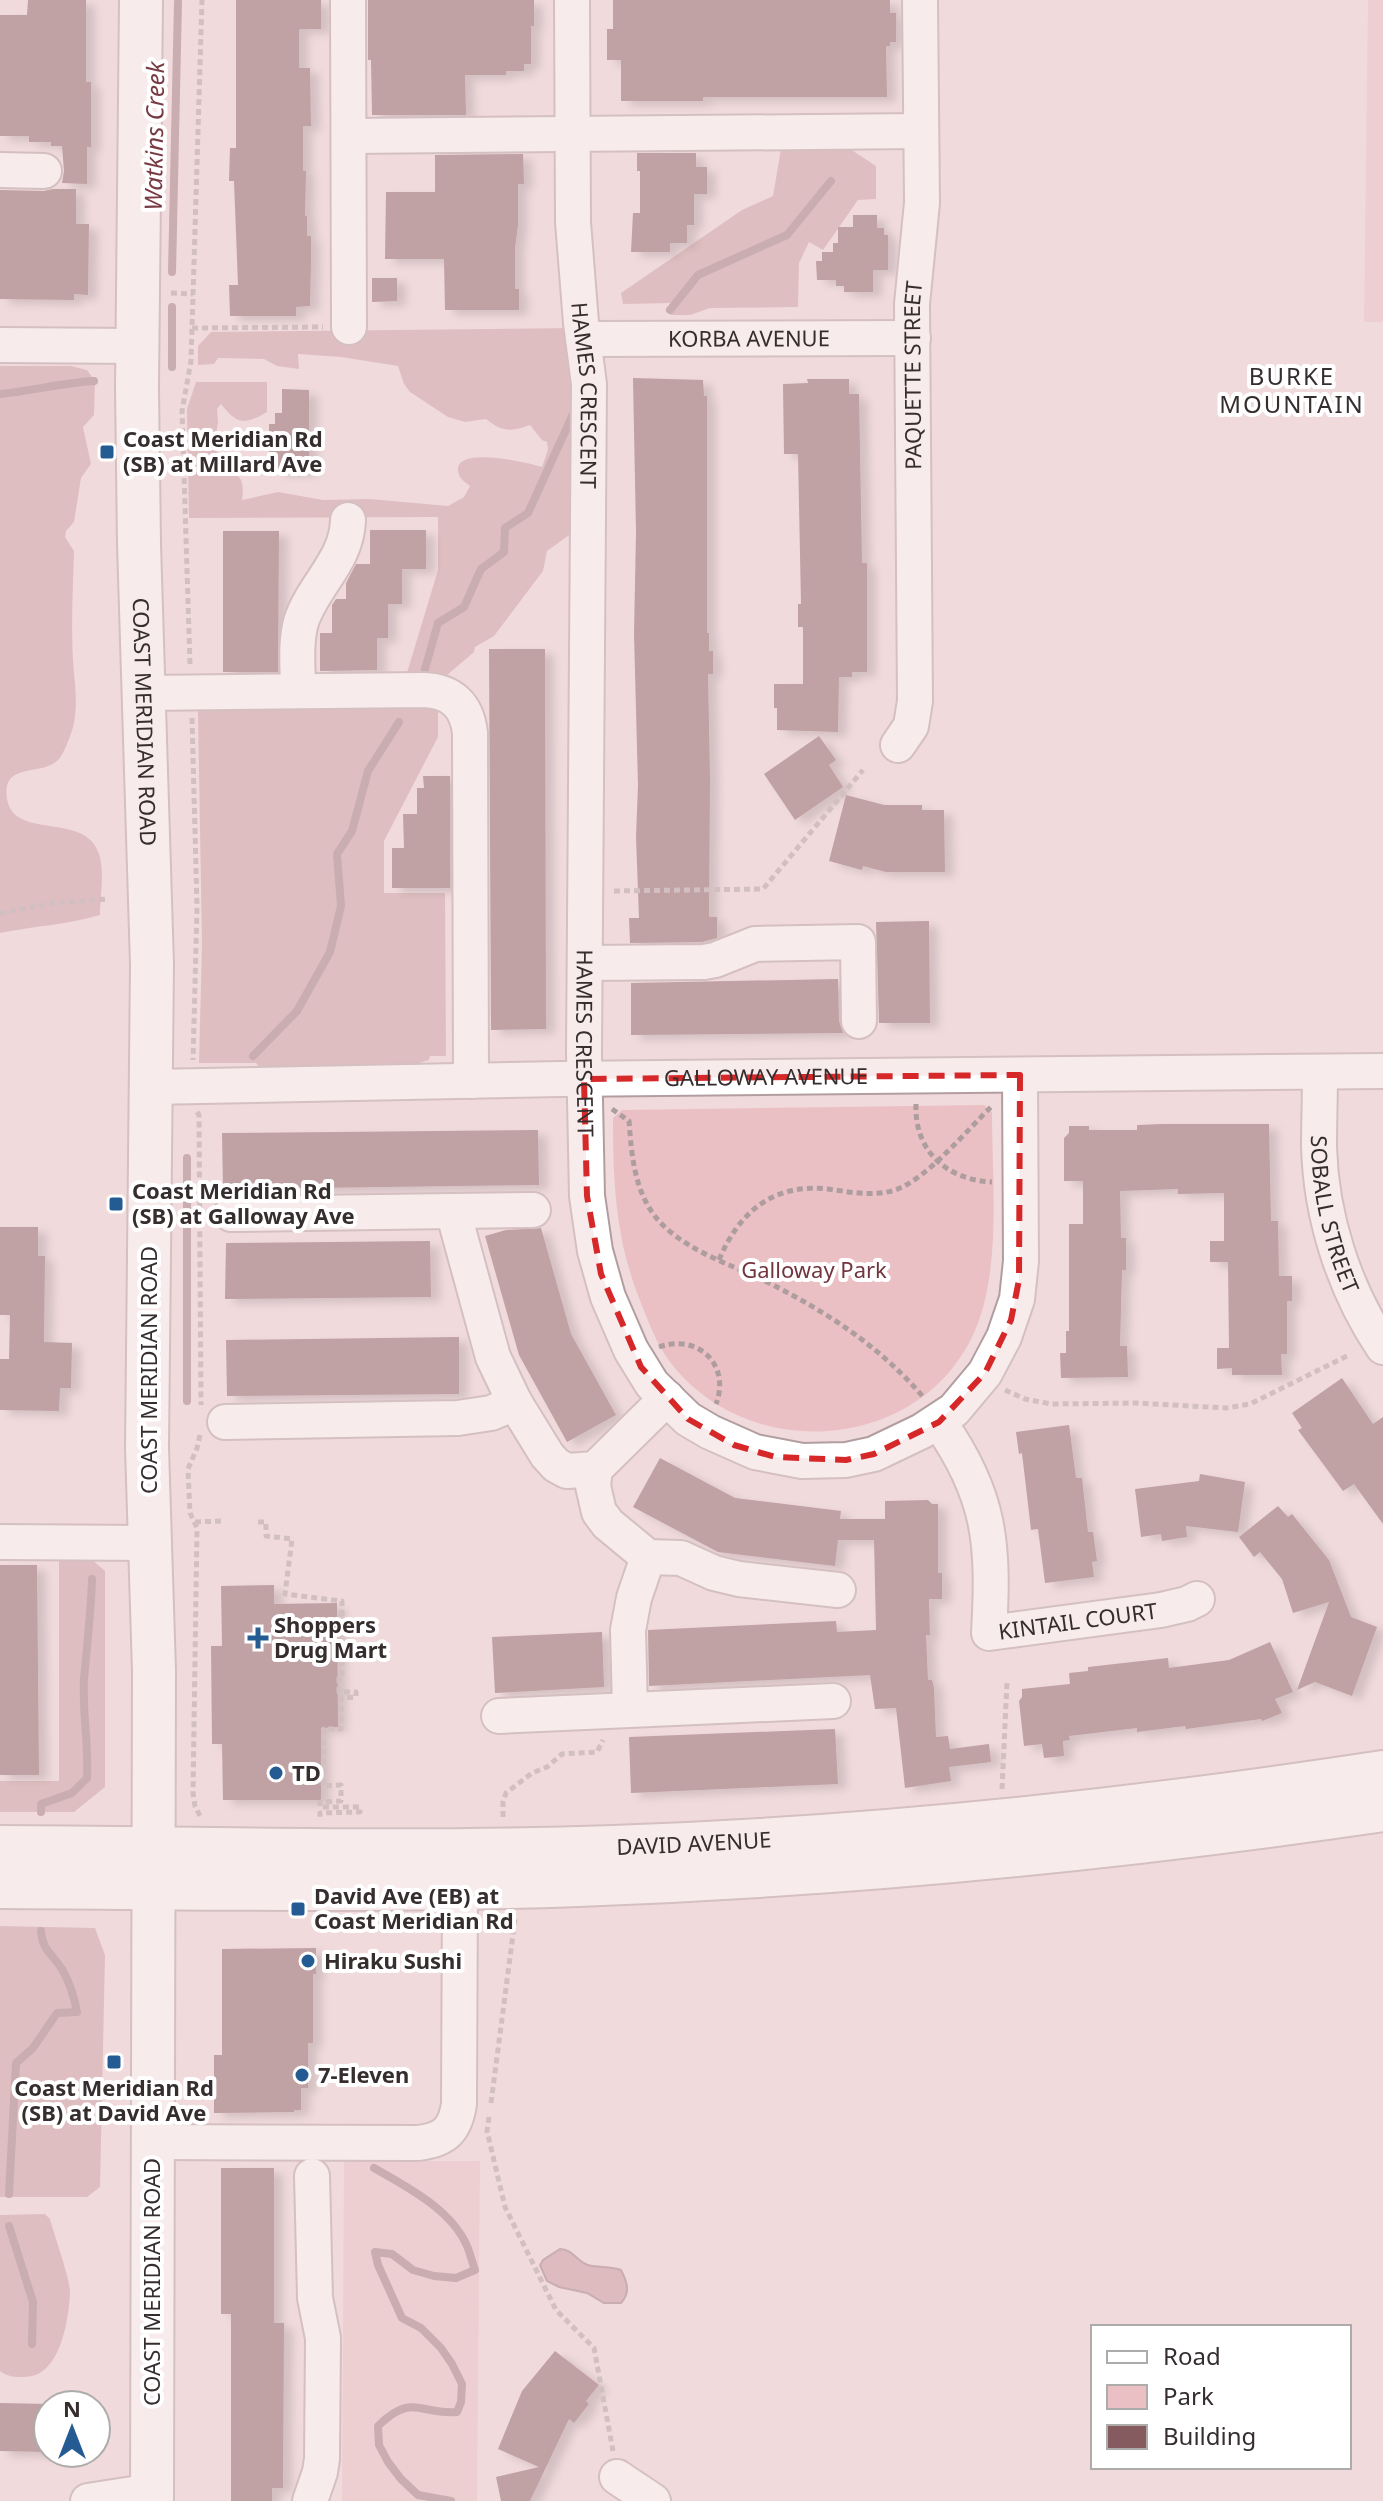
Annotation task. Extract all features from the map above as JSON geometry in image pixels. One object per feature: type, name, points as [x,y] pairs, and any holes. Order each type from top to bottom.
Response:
[{"type":"main road","name":"COAST MERIDIAN ROAD","points":[[141,0],[139,544],[150,864],[147,1448],[154,1660],[152,2496]]},
{"type":"main road","name":"DAVID AVENUE","points":[[0,1887],[153,1868],[470,1850],[744,1840],[1058,1815],[1383,1772]]},
{"type":"main road","name":"DAVID AVENUE","points":[[0,1847],[153,1868],[460,1888],[689,1881],[925,1864],[1223,1833],[1383,1810]]},
{"type":"street","points":[[348,0],[349,327]]},
{"type":"street","name":"HAMES CRESCENT","points":[[572,0],[573,222],[589,384],[584,1079],[587,1196],[601,1274],[619,1321],[652,1384],[688,1419],[734,1445],[802,1461],[846,1460],[874,1454],[899,1443],[931,1410],[961,1404],[985,1373],[1004,1337],[1017,1299],[1021,1261],[1020,1075]]},
{"type":"street","name":"PAQUETTE STREET","points":[[898,745],[911,726],[915,701],[912,304],[922,203],[920,0]]},
{"type":"street","points":[[349,136],[921,131]]},
{"type":"street","points":[[0,170],[44,171]]},
{"type":"street","name":"KORBA AVENUE","points":[[583,339],[913,338]]},
{"type":"street","points":[[0,345],[138,346]]},
{"type":"street","points":[[298,691],[298,644],[302,621],[342,550],[348,520]]},
{"type":"street","points":[[143,693],[438,690],[455,699],[467,716],[470,733],[471,1081]]},
{"type":"street","points":[[586,963],[704,962],[755,944],[858,942],[859,1021]]},
{"type":"street","name":"GALLOWAY AVENUE","points":[[150,1087],[1383,1071]]},
{"type":"street","name":"SOBALL STREET","points":[[1320,1072],[1319,1148],[1326,1206],[1345,1274],[1383,1347]]},
{"type":"street","points":[[231,1214],[533,1210]]},
{"type":"street","points":[[453,1211],[493,1357],[515,1403],[556,1465],[567,1471],[595,1469]]},
{"type":"street","points":[[667,1398],[595,1469],[593,1486],[599,1512],[608,1524],[648,1557],[681,1558],[714,1573],[739,1579],[838,1590]]},
{"type":"street","points":[[209,1420],[458,1418],[491,1413],[515,1403]]},
{"type":"street","name":"KINTAIL COURT","points":[[931,1410],[966,1465],[983,1506],[989,1550],[989,1633],[1171,1608],[1197,1599]]},
{"type":"street","points":[[0,1542],[150,1543]]},
{"type":"street","points":[[616,1710],[634,1598],[648,1557]]},
{"type":"street","points":[[499,1716],[833,1701]]},
{"type":"street","points":[[152,2142],[418,2143],[445,2136],[453,2125],[459,2104],[460,1888]]},
{"type":"street","points":[[310,2501],[320,2472],[323,2338],[315,2298],[312,2176]]},
{"type":"street","points":[[617,2477],[653,2501]]},
{"type":"street","points":[[88,2501],[152,2496]]},
{"type":"path","points":[[192,1062],[197,920],[182,424],[192,328],[202,0]]},
{"type":"path","points":[[166,293],[193,294]]},
{"type":"path","points":[[192,328],[349,327]]},
{"type":"path","points":[[613,891],[763,889],[863,770]]},
{"type":"path","points":[[0,913],[54,903],[107,899]]},
{"type":"path","points":[[916,1104],[921,1137],[937,1160],[965,1178],[995,1182]]},
{"type":"path","points":[[719,1260],[730,1235],[741,1220],[777,1195],[805,1188],[886,1192],[906,1185],[937,1160],[994,1104]]},
{"type":"path","points":[[193,1108],[199,1115],[209,1420],[188,1469],[190,1513],[195,1522],[193,1793],[200,1816],[195,1820]]},
{"type":"path","points":[[611,1108],[629,1121],[632,1165],[647,1203],[665,1227],[688,1244],[782,1289],[849,1329],[877,1349],[931,1410]]},
{"type":"path","points":[[658,1347],[678,1343],[703,1351],[712,1360],[721,1388],[716,1406]]},
{"type":"path","points":[[1003,1390],[1025,1399],[1051,1404],[1136,1403],[1234,1408],[1250,1404],[1349,1355]]},
{"type":"path","points":[[195,1522],[221,1521]]},
{"type":"path","points":[[258,1522],[266,1522],[266,1536],[292,1539],[285,1594],[342,1601],[342,1676],[339,1676],[339,1692],[356,1692],[356,1697],[341,1698],[341,1729],[324,1729],[323,1786],[341,1785],[341,1801],[320,1802],[320,1807],[360,1807],[360,1812],[320,1813],[320,1822]]},
{"type":"path","points":[[1001,1792],[1007,1682]]},
{"type":"path","points":[[504,1822],[504,1797],[532,1773],[547,1767],[562,1754],[592,1753],[601,1747],[616,1710]]},
{"type":"path","points":[[515,1918],[487,2131],[505,2207],[556,2310],[594,2348],[617,2477]]},
{"type":"highlighted area","points":[[1020,1075],[1019,1280],[1011,1320],[985,1373],[939,1422],[874,1454],[846,1460],[775,1457],[734,1445],[688,1419],[641,1367],[601,1274],[587,1196],[584,1079]]},
{"type":"green space","points":[[1368,0],[1383,0],[1383,322],[1364,322]]},
{"type":"green space","name":"Galloway Park","points":[[984,1105],[992,1112],[994,1191],[993,1246],[985,1299],[978,1323],[954,1366],[921,1398],[881,1420],[836,1430],[790,1430],[746,1419],[705,1396],[670,1362],[643,1308],[622,1238],[615,1192],[613,1118],[622,1110]]},
{"type":"green space","points":[[344,2161],[480,2161],[477,2501],[342,2501]]},
{"type":"shaded area","points":[[782,143],[841,143],[876,166],[876,199],[858,200],[823,250],[809,242],[799,263],[798,307],[710,308],[690,315],[671,315],[671,303],[623,304],[621,293],[742,210],[773,196]]},
{"type":"shaded area","points":[[576,328],[579,528],[547,551],[543,571],[494,636],[475,647],[474,652],[446,676],[406,676],[438,570],[438,517],[189,518],[187,409],[196,382],[267,382],[267,412],[242,421],[232,416],[221,404],[217,409],[215,442],[221,469],[233,472],[240,478],[242,500],[278,492],[323,500],[370,499],[448,506],[464,497],[470,486],[460,476],[460,463],[480,457],[542,467],[548,450],[547,442],[530,425],[507,430],[486,419],[465,422],[448,417],[410,392],[398,366],[298,354],[299,369],[277,366],[264,359],[218,358],[214,364],[198,365],[198,346],[211,332]]},
{"type":"shaded area","points":[[0,366],[71,366],[87,370],[95,381],[94,415],[83,427],[91,464],[81,478],[74,522],[65,537],[74,551],[72,633],[75,720],[67,745],[58,760],[42,768],[16,774],[7,787],[7,799],[12,812],[22,819],[80,833],[92,841],[101,861],[102,876],[100,915],[0,933]]},
{"type":"shaded area","points":[[438,705],[438,737],[384,841],[384,893],[445,893],[446,1056],[430,1056],[429,1060],[390,1069],[327,1073],[265,1074],[256,1063],[199,1063],[202,945],[198,712],[202,707]]},
{"type":"shaded area","points":[[59,1559],[91,1559],[105,1571],[105,1787],[74,1812],[0,1812],[0,1781],[59,1781]]},
{"type":"shaded area","points":[[0,1926],[95,1928],[105,1955],[100,2187],[87,2197],[0,2197]]},
{"type":"shaded area","points":[[45,2214],[50,2219],[70,2292],[64,2331],[54,2358],[46,2368],[36,2375],[11,2376],[0,2371],[0,2215]]},
{"type":"shaded area","points":[[560,2249],[588,2265],[621,2270],[627,2287],[621,2303],[604,2303],[587,2293],[547,2281],[540,2265]]},
{"type":"building","points":[[28,0],[86,0],[86,82],[91,82],[91,147],[87,147],[87,184],[62,183],[62,146],[51,146],[51,142],[29,142],[29,136],[0,136],[0,15],[27,15]]},
{"type":"building","points":[[236,0],[321,0],[321,29],[299,29],[299,68],[310,68],[311,126],[303,126],[303,171],[306,171],[305,216],[307,236],[311,236],[311,262],[310,306],[296,307],[296,316],[230,316],[229,285],[238,285],[234,181],[229,181],[230,148],[236,148]]},
{"type":"building","points":[[368,0],[534,0],[531,64],[524,64],[524,71],[506,71],[506,75],[465,75],[466,115],[372,115]]},
{"type":"building","points":[[613,0],[890,0],[890,13],[896,13],[896,42],[886,46],[887,97],[703,97],[703,101],[621,101],[621,60],[607,60],[607,29],[613,29]]},
{"type":"building","points":[[637,153],[696,153],[696,167],[707,167],[707,194],[694,194],[694,225],[687,225],[687,243],[670,243],[670,252],[631,252],[633,213],[640,213]]},
{"type":"building","points":[[523,154],[524,184],[518,184],[515,248],[515,289],[519,289],[519,310],[445,310],[444,259],[385,259],[386,192],[435,192],[435,155]]},
{"type":"building","points":[[76,189],[76,224],[89,224],[88,295],[74,294],[74,300],[0,299],[0,190]]},
{"type":"building","points":[[853,215],[877,215],[877,228],[884,228],[884,235],[888,235],[888,270],[873,270],[873,292],[844,292],[844,286],[836,286],[836,280],[817,280],[816,261],[822,261],[822,252],[833,252],[833,243],[838,243],[838,227],[853,227]]},
{"type":"building","points":[[372,278],[397,278],[397,301],[372,302]]},
{"type":"building","points":[[633,378],[703,380],[704,396],[707,396],[707,633],[709,651],[713,651],[713,674],[708,674],[709,917],[717,917],[717,938],[702,942],[630,943],[629,918],[639,918]]},
{"type":"building","points":[[807,379],[849,379],[849,394],[859,394],[862,563],[867,563],[867,672],[852,672],[852,677],[839,677],[838,732],[777,730],[777,708],[774,708],[774,684],[803,684],[803,627],[798,627],[798,604],[801,604],[798,454],[784,454],[783,384],[808,383]]},
{"type":"building","points":[[282,389],[309,390],[309,471],[275,471],[275,452],[269,452],[269,424],[275,424],[275,413],[282,413]]},
{"type":"building","points":[[370,530],[426,530],[426,569],[402,569],[402,604],[388,604],[388,638],[377,638],[377,670],[320,671],[320,633],[332,633],[332,605],[336,599],[346,599],[346,583],[356,564],[370,564]]},
{"type":"building","points":[[223,531],[279,531],[278,672],[223,672]]},
{"type":"building","points":[[489,649],[545,649],[546,1029],[491,1030]]},
{"type":"building","points":[[819,736],[836,760],[829,765],[843,787],[795,820],[764,774]]},
{"type":"building","points":[[423,776],[450,776],[450,888],[392,888],[392,848],[404,848],[403,814],[417,814],[417,788],[424,788]]},
{"type":"building","points":[[846,795],[884,805],[922,805],[922,810],[944,810],[945,872],[886,872],[863,866],[862,870],[829,861]]},
{"type":"building","points":[[929,921],[930,1023],[879,1023],[876,922]]},
{"type":"building","points":[[838,979],[839,1021],[843,1033],[631,1035],[631,983]]},
{"type":"building","points":[[1269,1124],[1271,1221],[1278,1221],[1279,1276],[1292,1276],[1292,1301],[1287,1301],[1287,1354],[1281,1354],[1282,1375],[1232,1375],[1232,1368],[1217,1369],[1217,1348],[1229,1348],[1228,1262],[1210,1262],[1210,1241],[1224,1241],[1224,1193],[1178,1194],[1178,1189],[1120,1191],[1121,1238],[1126,1238],[1126,1270],[1122,1270],[1120,1346],[1127,1346],[1128,1377],[1061,1378],[1060,1353],[1066,1353],[1066,1331],[1069,1331],[1069,1224],[1083,1224],[1083,1181],[1064,1181],[1064,1138],[1069,1133],[1069,1126],[1089,1126],[1089,1130],[1137,1130],[1137,1125]]},
{"type":"building","points":[[538,1130],[539,1185],[223,1189],[222,1133]]},
{"type":"building","points":[[0,1227],[38,1227],[38,1256],[45,1256],[44,1342],[72,1343],[71,1388],[60,1388],[59,1411],[0,1410],[0,1359],[9,1359],[10,1315],[0,1315]]},
{"type":"building","points":[[541,1228],[571,1334],[616,1415],[567,1442],[519,1355],[485,1236],[506,1230]]},
{"type":"building","points":[[430,1241],[431,1297],[225,1299],[226,1243]]},
{"type":"building","points":[[459,1337],[459,1394],[227,1396],[226,1340]]},
{"type":"building","points":[[1342,1378],[1373,1424],[1383,1417],[1383,1524],[1354,1484],[1343,1491],[1298,1430],[1302,1428],[1292,1413]]},
{"type":"building","points":[[1069,1425],[1076,1478],[1082,1478],[1088,1532],[1093,1532],[1097,1561],[1092,1562],[1094,1577],[1045,1583],[1038,1529],[1031,1530],[1022,1453],[1019,1454],[1016,1432]]},
{"type":"building","points":[[660,1458],[735,1498],[841,1511],[840,1519],[885,1519],[885,1501],[928,1500],[938,1504],[938,1573],[942,1573],[942,1599],[929,1599],[930,1635],[926,1635],[928,1680],[932,1680],[934,1688],[936,1737],[948,1736],[950,1749],[989,1744],[991,1762],[949,1767],[951,1781],[905,1788],[896,1708],[875,1709],[870,1675],[649,1686],[648,1630],[836,1621],[837,1632],[876,1630],[874,1540],[838,1540],[835,1566],[718,1552],[633,1507]]},
{"type":"building","points":[[1200,1474],[1245,1482],[1238,1532],[1186,1526],[1187,1537],[1162,1541],[1161,1534],[1141,1537],[1135,1489],[1199,1481]]},
{"type":"building","points":[[1278,1506],[1288,1517],[1292,1514],[1329,1560],[1351,1617],[1377,1627],[1352,1696],[1315,1682],[1297,1690],[1329,1602],[1293,1613],[1282,1579],[1260,1552],[1254,1557],[1239,1537]]},
{"type":"building","points":[[0,1565],[37,1565],[39,1775],[0,1775]]},
{"type":"building","points":[[274,1585],[274,1604],[337,1603],[338,1727],[321,1728],[321,1800],[223,1800],[222,1744],[212,1744],[211,1646],[222,1646],[221,1586]]},
{"type":"building","points":[[602,1632],[604,1687],[495,1693],[492,1637]]},
{"type":"building","points":[[1270,1642],[1293,1692],[1275,1699],[1282,1713],[1262,1721],[1137,1732],[1137,1728],[1069,1736],[1070,1740],[1063,1741],[1064,1756],[1044,1758],[1042,1744],[1024,1746],[1019,1701],[1022,1689],[1070,1684],[1069,1673],[1088,1671],[1088,1667],[1168,1658],[1169,1668],[1229,1660]]},
{"type":"building","points":[[835,1729],[838,1784],[631,1793],[629,1737]]},
{"type":"building","points":[[316,1948],[313,2043],[308,2043],[308,2088],[301,2088],[301,2110],[214,2113],[214,2055],[222,2055],[222,1949]]},
{"type":"building","points":[[221,2168],[274,2168],[274,2323],[284,2323],[283,2488],[272,2488],[272,2501],[231,2501],[231,2314],[221,2314]]},
{"type":"building","points":[[555,2351],[599,2385],[574,2423],[569,2419],[530,2501],[501,2501],[496,2477],[539,2467],[498,2449],[522,2391]]},
{"type":"building","points":[[0,2403],[32,2404],[32,2452],[0,2451]]},
{"type":"waterway","name":"Watkins Creek","points":[[172,272],[178,2]]},
{"type":"waterway","points":[[670,310],[698,275],[787,235],[831,181]]},
{"type":"waterway","name":"Watkins Creek","points":[[172,307],[172,367]]},
{"type":"waterway","name":"Watkins Creek","points":[[0,394],[94,381]]},
{"type":"waterway","points":[[425,669],[438,623],[464,607],[481,569],[504,552],[505,528],[528,513],[574,412]]},
{"type":"waterway","points":[[253,1056],[297,1011],[330,952],[341,906],[337,854],[352,831],[368,771],[399,722]]},
{"type":"waterway","points":[[187,1158],[187,1401]]},
{"type":"waterway","points":[[41,1812],[41,1804],[72,1793],[87,1778],[84,1679],[92,1579]]},
{"type":"waterway","points":[[9,2194],[16,2063],[33,2048],[57,2013],[77,2012],[67,1979],[46,1948],[41,1931]]},
{"type":"waterway","points":[[374,2168],[427,2200],[450,2221],[467,2246],[475,2270],[456,2278],[434,2276],[413,2270],[392,2254],[375,2252],[402,2318],[421,2328],[441,2348],[462,2384],[457,2412],[416,2407],[400,2410],[378,2426],[379,2445],[401,2479],[418,2495],[451,2501]]},
{"type":"waterway","points":[[9,2226],[33,2302],[32,2344]]},
{"type":"place","name":"Coast Meridian Rd (SB) at Millard Ave","points":[[107,452]]},
{"type":"place","name":"Coast Meridian Rd (SB) at Galloway Ave","points":[[116,1204]]},
{"type":"place","name":"Shoppers Drug Mart","points":[[258,1638]]},
{"type":"place","name":"TD","points":[[276,1773]]},
{"type":"place","name":"David Ave (EB) at Coast Meridian Rd","points":[[298,1909]]},
{"type":"place","name":"Hiraku Sushi","points":[[308,1961]]},
{"type":"place","name":"Coast Meridian Rd (SB) at David Ave","points":[[114,2062]]},
{"type":"place","name":"7-Eleven","points":[[302,2075]]},
{"type":"district","name":"BURKE MOUNTAIN","points":[[1292,391]]}]
